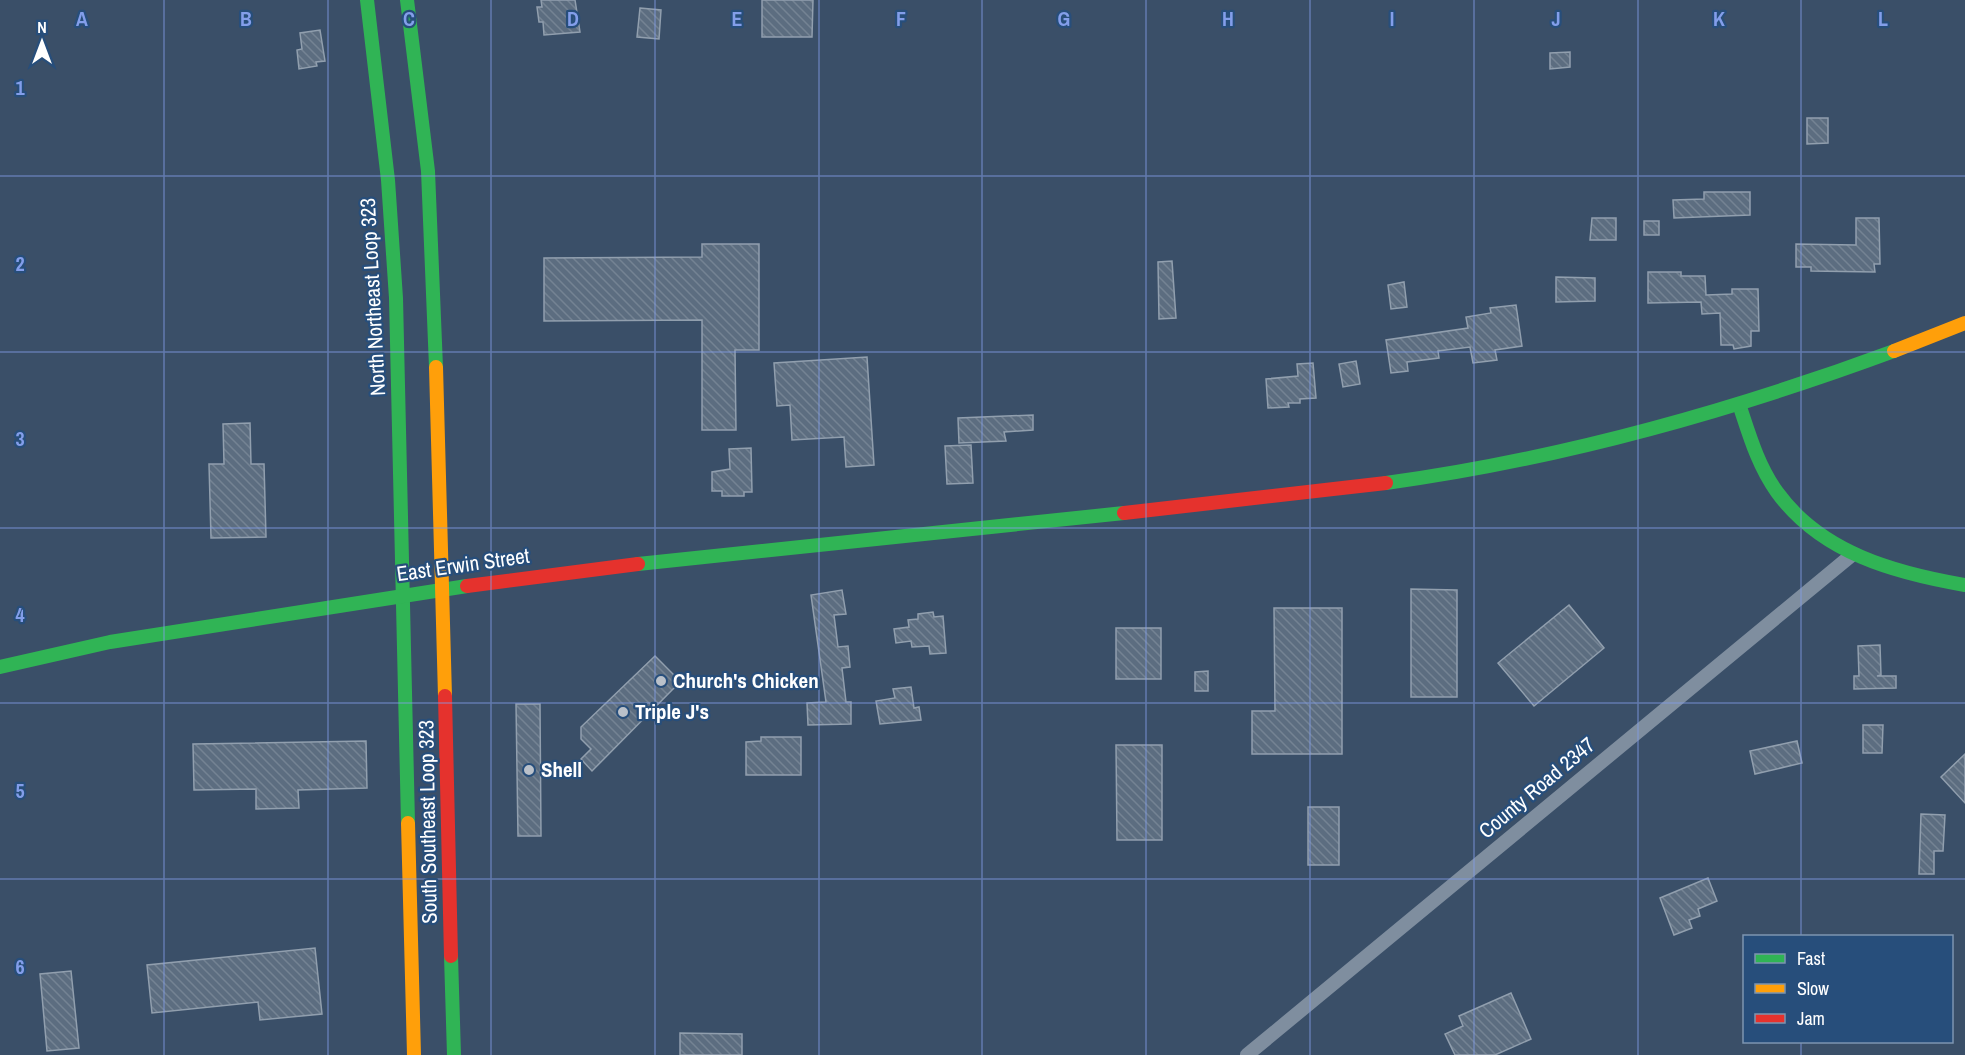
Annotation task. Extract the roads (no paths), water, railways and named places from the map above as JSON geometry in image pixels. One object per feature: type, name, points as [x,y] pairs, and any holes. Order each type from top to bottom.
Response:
[{"type":"main road","name":"North Northeast Loop 323","points":[[367,0],[383,130],[393,251],[404,593]]},
{"type":"main road","points":[[407,0],[428,171],[435,278],[443,588]]},
{"type":"main road","name":"East Erwin Street","points":[[0,667],[105,644],[404,593],[695,556],[1277,497],[1429,477],[1578,447],[1739,404],[1850,367],[1965,322]]},
{"type":"main road","points":[[1739,404],[1760,461],[1787,505],[1814,530],[1853,554],[1900,572],[1965,585]]},
{"type":"main road","name":"South Southeast Loop 323","points":[[443,588],[454,1055]]},
{"type":"main road","name":"South Southeast Loop 323","points":[[404,593],[414,1055]]},
{"type":"street","name":"County Road 2347","points":[[1247,1055],[1853,554]]},
{"type":"place","name":"Church's Chicken","points":[[661,681]]},
{"type":"place","name":"Triple J's","points":[[623,712]]},
{"type":"place","name":"Shell","points":[[529,770]]}]
